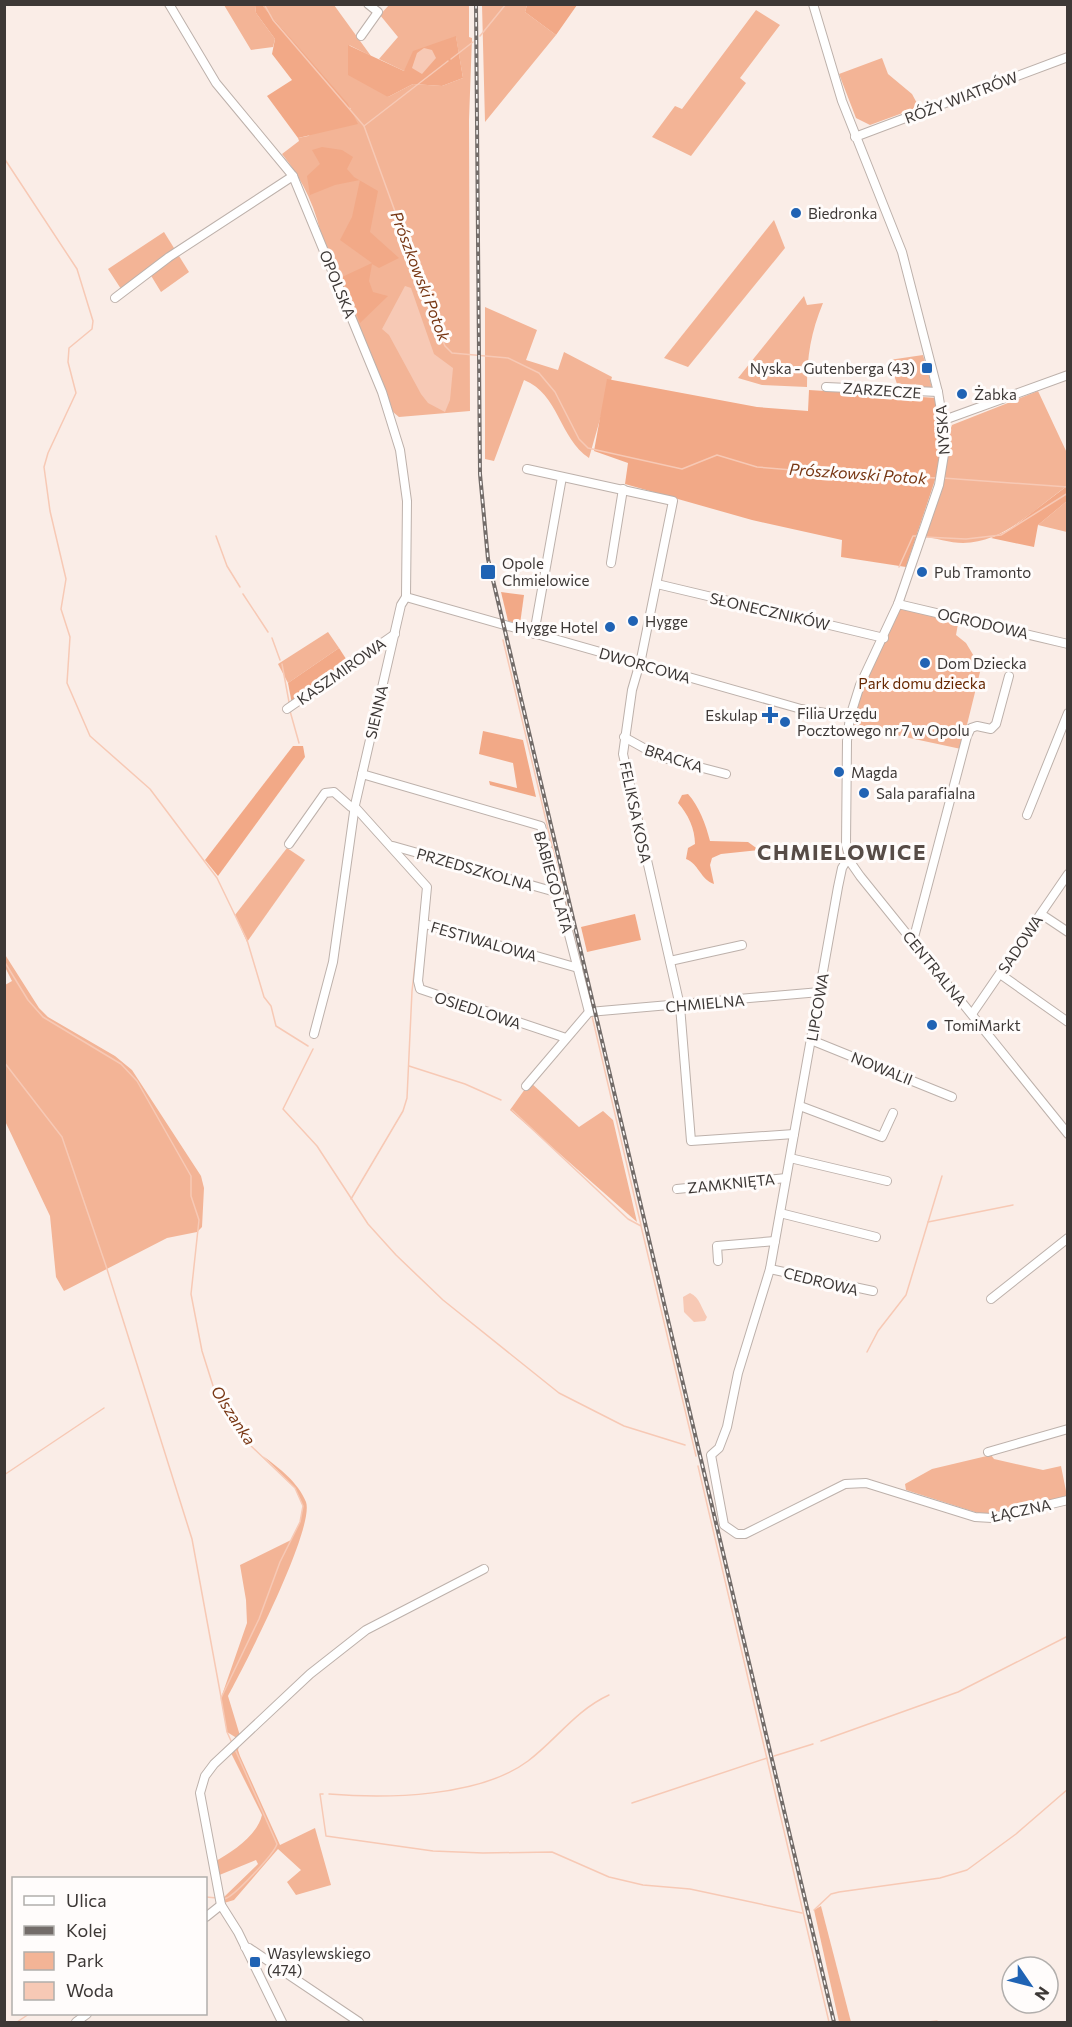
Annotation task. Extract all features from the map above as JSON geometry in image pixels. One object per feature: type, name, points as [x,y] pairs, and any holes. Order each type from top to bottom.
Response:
[{"type":"street","name":"OPOLSKA","points":[[169,4],[216,83],[293,176],[382,392]]},
{"type":"street","points":[[361,36],[378,12],[368,4]]},
{"type":"street","name":"NYSKA","points":[[813,4],[855,137],[902,252],[938,392],[944,420],[946,454],[941,478],[898,604],[860,685],[850,717],[847,741],[845,837],[848,858]]},
{"type":"street","name":"RÓŻY WIATRÓW","points":[[855,137],[1068,57]]},
{"type":"street","points":[[115,298],[169,257],[293,176]]},
{"type":"street","points":[[944,420],[1068,375]]},
{"type":"street","name":"ZARZECZE","points":[[826,387],[938,392]]},
{"type":"street","name":"SIENNA","points":[[314,1034],[333,962],[355,807],[401,605],[406,597],[407,501],[400,450],[382,392]]},
{"type":"street","points":[[527,469],[623,489],[611,564]]},
{"type":"street","points":[[534,634],[562,477]]},
{"type":"street","name":"FELIKSA KOSA","points":[[623,489],[673,501],[624,737],[625,771],[680,1006],[692,1141],[794,1134]]},
{"type":"street","name":"SŁONECZNIKÓW","points":[[657,584],[884,638]]},
{"type":"street","name":"DWORCOWA","points":[[406,597],[809,711],[850,717]]},
{"type":"street","name":"OGRODOWA","points":[[898,604],[1068,645]]},
{"type":"street","name":"KASZMIROWA","points":[[287,709],[395,634]]},
{"type":"street","points":[[913,941],[967,736],[971,728],[977,726],[991,729],[996,724],[1009,676]]},
{"type":"street","points":[[1027,815],[1068,713]]},
{"type":"street","name":"BRACKA","points":[[624,737],[660,757],[726,774]]},
{"type":"street","name":"BABIEGO LATA","points":[[362,774],[542,826],[589,1012]]},
{"type":"street","name":"FESTIWALOWA","points":[[289,844],[325,794],[334,792],[351,807],[355,807],[427,887],[425,924],[578,968]]},
{"type":"street","name":"PRZEDSZKOLNA","points":[[391,846],[559,893]]},
{"type":"street","name":"CENTRALNA","points":[[848,858],[860,876],[1068,1134]]},
{"type":"street","name":"LIPCOWA","points":[[848,858],[842,868],[770,1269],[738,1373],[727,1427],[719,1448],[711,1455],[724,1526],[737,1534],[745,1534],[845,1484],[854,1482],[866,1483],[975,1517]]},
{"type":"street","name":"SADOWA","points":[[972,1014],[1068,874]]},
{"type":"street","points":[[1041,914],[1068,932]]},
{"type":"street","name":"OSIEDLOWA","points":[[425,924],[418,981],[422,991],[566,1038]]},
{"type":"street","points":[[670,961],[742,945]]},
{"type":"street","points":[[1000,974],[1068,1022]]},
{"type":"street","name":"CHMIELNA","points":[[589,1012],[680,1006],[820,992]]},
{"type":"street","points":[[526,1086],[589,1012]]},
{"type":"street","name":"NOWALII","points":[[811,1040],[952,1097]]},
{"type":"street","points":[[800,1106],[882,1137],[893,1113]]},
{"type":"street","points":[[790,1158],[887,1181]]},
{"type":"street","name":"ZAMKNIĘTA","points":[[677,1189],[786,1178]]},
{"type":"street","points":[[780,1213],[876,1237]]},
{"type":"street","points":[[991,1299],[1068,1238]]},
{"type":"street","points":[[718,1261],[717,1246],[775,1241]]},
{"type":"street","name":"CEDROWA","points":[[770,1269],[873,1292]]},
{"type":"street","points":[[988,1452],[1068,1429]]},
{"type":"street","name":"ŁĄCZNA","points":[[975,1517],[992,1518],[1068,1500]]},
{"type":"street","points":[[282,2022],[221,1901],[200,1793],[205,1776],[227,1752],[310,1674],[366,1630],[484,1569]]},
{"type":"street","points":[[207,1916],[221,1901]]},
{"type":"street","points":[[245,1947],[359,2022]]},
{"type":"green space","points":[[224,5],[255,5],[256,13],[275,39],[273,47],[251,50]]},
{"type":"green space","points":[[262,5],[334,5],[371,56],[349,45],[388,97],[413,84],[442,86],[463,78],[456,37],[404,71],[379,59],[398,37],[380,15],[389,5],[469,5],[469,37],[472,38],[469,120],[470,411],[399,417],[393,412],[323,244],[308,196],[282,154],[299,141],[298,138],[308,136],[351,109]]},
{"type":"green space","points":[[482,5],[527,5],[525,12],[556,35],[485,122]]},
{"type":"green space","points":[[756,10],[780,25],[740,78],[746,83],[691,156],[652,137],[675,106],[682,109]]},
{"type":"green space","points":[[882,58],[888,74],[912,94],[919,107],[870,125],[856,118],[839,74]]},
{"type":"green space","points":[[774,220],[785,248],[688,367],[664,358]]},
{"type":"green space","points":[[164,232],[189,272],[161,292],[150,274],[123,292],[108,269]]},
{"type":"green space","points":[[804,296],[807,305],[823,303],[810,344],[807,387],[762,385],[738,378]]},
{"type":"green space","points":[[485,307],[537,330],[526,360],[558,370],[564,352],[612,377],[589,458],[571,439],[545,395],[524,380],[494,461],[485,459]]},
{"type":"green space","points":[[923,355],[933,391],[899,390],[889,360]]},
{"type":"green space","points":[[1038,391],[1067,453],[1067,486],[1019,522],[992,537],[963,543],[922,536],[939,485],[946,442],[952,425]]},
{"type":"green space","points":[[1067,501],[1067,532],[1038,525]]},
{"type":"green space","name":"Park domu dziecka","points":[[898,604],[959,618],[956,635],[966,643],[981,668],[961,749],[849,725]]},
{"type":"green space","points":[[328,632],[339,648],[288,683],[278,664]]},
{"type":"green space","points":[[287,848],[305,860],[247,942],[235,915]]},
{"type":"green space","points":[[4,953],[39,1008],[48,1017],[115,1056],[132,1070],[201,1176],[204,1188],[202,1227],[197,1232],[167,1238],[64,1291],[56,1277],[50,1216],[5,1121],[5,985],[12,981],[5,967]]},
{"type":"green space","points":[[530,1082],[579,1127],[603,1111],[613,1120],[637,1222],[510,1110]]},
{"type":"green space","points":[[991,1455],[994,1459],[1043,1470],[1061,1466],[1067,1496],[1002,1513],[978,1513],[906,1490],[905,1484],[932,1469]]},
{"type":"green space","points":[[263,1456],[288,1476],[303,1495],[306,1502],[306,1517],[300,1539],[276,1598],[228,1696],[241,1739],[238,1750],[240,1756],[280,1845],[315,1828],[331,1885],[296,1895],[287,1882],[301,1870],[278,1849],[234,1900],[224,1903],[224,1897],[258,1864],[256,1860],[217,1876],[214,1862],[236,1848],[249,1836],[255,1830],[262,1815],[229,1749],[240,1740],[227,1732],[221,1698],[247,1623],[240,1565],[291,1540],[300,1522],[303,1506],[295,1488]]},
{"type":"green space","points":[[821,1906],[851,2022],[839,2022],[814,1910]]},
{"type":"shaded area","points":[[527,4],[577,5],[556,35],[525,12]]},
{"type":"shaded area","points":[[255,5],[262,5],[348,104],[358,124],[298,138],[267,96],[292,80],[272,54],[275,39],[256,13]]},
{"type":"shaded area","points":[[456,36],[463,78],[442,86],[413,84],[388,97],[348,75],[348,45],[404,71],[413,51]]},
{"type":"shaded area","points":[[322,147],[342,150],[353,157],[347,169],[359,180],[335,185],[310,195],[307,176],[320,164],[312,150]]},
{"type":"shaded area","points":[[360,180],[378,191],[370,232],[399,258],[379,268],[372,264],[369,281],[373,292],[388,296],[360,323],[342,277],[372,263],[340,240],[352,217]]},
{"type":"shaded area","points":[[607,379],[757,407],[808,411],[809,390],[937,398],[942,437],[938,471],[906,567],[841,557],[842,540],[752,520],[625,484],[628,463],[594,451]]},
{"type":"shaded area","points":[[1067,486],[1067,501],[1038,525],[1034,547],[991,538],[1009,530]]},
{"type":"shaded area","points":[[501,592],[524,595],[520,624],[508,621]]},
{"type":"shaded area","points":[[339,648],[348,662],[292,704],[288,683]]},
{"type":"shaded area","points":[[483,731],[523,740],[536,797],[490,785],[489,781],[517,788],[513,763],[479,754]]},
{"type":"shaded area","points":[[293,746],[303,746],[305,757],[218,876],[205,860]]},
{"type":"shaded area","points":[[688,794],[702,816],[710,841],[748,842],[759,850],[721,854],[712,858],[710,865],[714,884],[709,882],[694,864],[686,859],[688,848],[695,844],[695,838],[690,822],[678,803],[682,795]]},
{"type":"shaded area","points":[[635,914],[641,940],[587,952],[581,927]]},
{"type":"water","points":[[424,48],[432,50],[436,58],[422,74],[412,68],[417,53]]},
{"type":"water","points":[[405,286],[411,288],[434,354],[453,368],[450,400],[445,412],[428,403],[421,394],[389,335],[382,329]]},
{"type":"water","points":[[690,1293],[696,1297],[707,1317],[705,1321],[694,1322],[684,1312],[683,1297]]},
{"type":"waterway","name":"Prószkowski Potok","points":[[264,4],[273,20],[364,126],[437,327],[445,346],[452,353],[508,358],[539,373],[555,392],[579,439],[588,448],[682,469],[717,455],[757,467],[865,476],[938,478]]},
{"type":"waterway","points":[[480,36],[506,4]]},
{"type":"waterway","points":[[451,59],[473,42]]},
{"type":"waterway","points":[[364,126],[448,61]]},
{"type":"waterway","points":[[4,158],[77,269],[93,321],[92,329],[69,348],[68,362],[76,393],[48,453],[44,467],[50,511],[66,579],[61,609],[70,637],[67,683],[90,736],[150,789],[217,878],[247,940],[264,997],[271,1006],[276,1026],[308,1046]]},
{"type":"waterway","name":"Prószkowski Potok","points":[[943,478],[1068,487]]},
{"type":"waterway","points":[[925,537],[966,539],[1001,535],[1068,493]]},
{"type":"waterway","points":[[216,536],[227,566],[240,587]]},
{"type":"waterway","points":[[899,567],[913,536],[917,536]]},
{"type":"waterway","points":[[243,594],[268,632]]},
{"type":"waterway","points":[[272,638],[280,660]]},
{"type":"waterway","points":[[503,640],[576,946]]},
{"type":"waterway","points":[[282,664],[289,702]]},
{"type":"waterway","points":[[290,711],[299,743]]},
{"type":"waterway","points":[[351,1199],[403,1111],[407,1098],[412,991],[418,938]]},
{"type":"waterway","name":"Olszanka","points":[[4,961],[28,1000],[43,1017],[121,1064],[137,1081],[191,1176],[191,1196],[199,1220],[191,1294],[202,1351],[215,1392],[241,1427],[249,1444],[295,1488],[303,1506],[300,1522],[280,1562],[259,1619],[221,1698],[227,1732],[232,1743]]},
{"type":"waterway","points":[[592,1016],[641,1225]]},
{"type":"waterway","points":[[313,1049],[283,1109],[317,1146],[368,1224],[396,1255],[443,1300],[559,1393],[624,1426],[685,1445]]},
{"type":"waterway","points":[[4,1062],[62,1137],[107,1269],[192,1539],[221,1697]]},
{"type":"waterway","points":[[409,1066],[465,1084],[501,1100]]},
{"type":"waterway","points":[[512,1110],[628,1219],[641,1226],[696,1456]]},
{"type":"waterway","points":[[867,1352],[878,1331],[906,1295],[942,1176]]},
{"type":"waterway","points":[[928,1222],[1013,1205]]},
{"type":"waterway","points":[[4,1475],[104,1408]]},
{"type":"waterway","points":[[698,1466],[829,2022]]},
{"type":"waterway","points":[[821,1741],[958,1692],[1068,1636]]},
{"type":"waterway","points":[[329,1794],[378,1796],[432,1793],[485,1782],[508,1773],[528,1761],[576,1717],[609,1695]]},
{"type":"waterway","points":[[774,1756],[813,1744]]},
{"type":"waterway","name":"Olszanka","points":[[224,1899],[253,1875],[277,1844],[234,1747]]},
{"type":"waterway","points":[[632,1803],[767,1758]]},
{"type":"waterway","points":[[814,1910],[831,1894],[940,1878],[967,1870],[1016,1834],[1068,1789]]},
{"type":"waterway","points":[[323,1794],[320,1794],[326,1836],[433,1851],[552,1852],[609,1877],[643,1885],[690,1889],[802,1913]]},
{"type":"waterway","name":"Olszanka","points":[[207,1897],[217,1898]]},
{"type":"waterway","name":"Olszanka","points":[[17,2022],[28,2015]]},
{"type":"waterway","points":[[928,2022],[937,2021]]},
{"type":"railway","points":[[476,4],[480,474],[488,559],[834,2022]]},
{"type":"place","name":"Biedronka","points":[[796,213]]},
{"type":"place","name":"Nyska - Gutenberga (43)","points":[[927,368]]},
{"type":"place","name":"Żabka","points":[[962,394]]},
{"type":"place","name":"Opole Chmielowice","points":[[488,572]]},
{"type":"place","name":"Pub Tramonto","points":[[922,572]]},
{"type":"place","name":"Hygge","points":[[633,621]]},
{"type":"place","name":"Hygge Hotel","points":[[610,627]]},
{"type":"place","name":"Dom Dziecka","points":[[925,663]]},
{"type":"place","name":"Eskulap","points":[[770,715]]},
{"type":"place","name":"Filia Urzędu Pocztowego nr 7 w Opolu","points":[[785,722]]},
{"type":"place","name":"Magda","points":[[839,772]]},
{"type":"place","name":"Sala parafialna","points":[[864,793]]},
{"type":"place","name":"TomiMarkt","points":[[932,1025]]},
{"type":"place","name":"Wasylewskiego (474)","points":[[255,1962]]},
{"type":"district","name":"CHMIELOWICE","points":[[842,851]]}]
